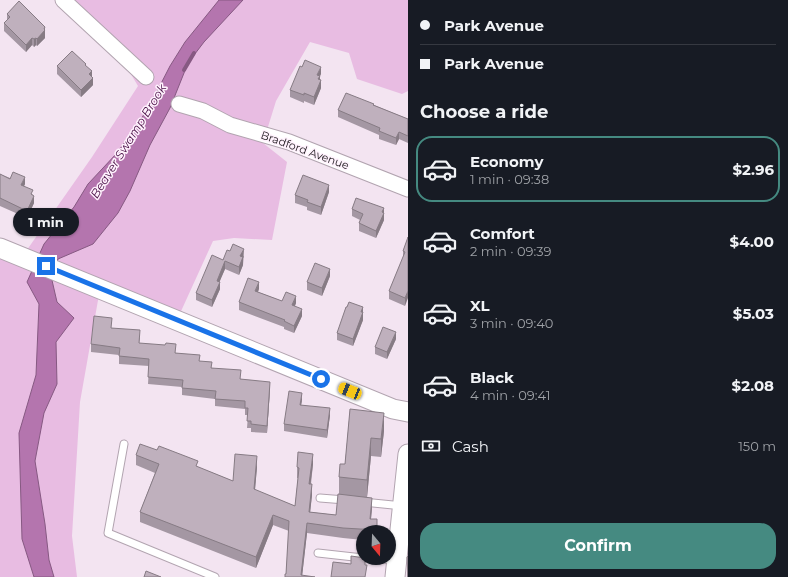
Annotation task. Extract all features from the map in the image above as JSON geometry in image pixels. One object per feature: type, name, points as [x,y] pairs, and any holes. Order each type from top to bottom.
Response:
[{"type":"street","points":[[63,0],[146,77]]},
{"type":"street","name":"Bradford Avenue","points":[[179,104],[203,111],[230,125],[289,142],[408,188]]},
{"type":"street","points":[[0,248],[393,409],[408,412]]},
{"type":"street","points":[[396,568],[408,465]]},
{"type":"lane","points":[[124,444],[108,533],[215,577]]},
{"type":"lane","points":[[320,498],[403,506]]},
{"type":"lane","points":[[318,553],[356,557]]},
{"type":"shaded area","points":[[63,0],[408,0],[408,91],[402,94],[357,79],[349,53],[310,42],[276,101],[263,143],[287,162],[272,240],[234,238],[213,241],[177,320],[100,289],[80,402],[72,536],[77,577],[0,577],[0,248],[22,257],[92,157],[138,86],[116,49]]},
{"type":"water","points":[[219,0],[243,0],[204,42],[188,63],[170,108],[150,145],[130,191],[118,213],[93,244],[58,259],[51,276],[57,302],[74,318],[56,342],[57,384],[44,413],[35,461],[49,560],[54,577],[34,577],[22,539],[19,433],[36,375],[39,304],[27,282],[44,244],[74,207],[88,184],[117,153],[138,124],[185,42]]},
{"type":"building","points":[[19,1],[45,27],[45,30],[37,39],[32,38],[26,45],[4,23],[10,17],[7,14]]},
{"type":"building","points":[[72,51],[92,71],[89,74],[93,78],[81,90],[57,66]]},
{"type":"building","points":[[305,60],[321,67],[317,75],[320,76],[318,79],[321,80],[314,97],[290,90],[300,66],[302,67]]},
{"type":"building","points":[[346,93],[408,119],[408,136],[399,132],[396,138],[379,131],[380,128],[338,110]]},
{"type":"building","points":[[13,172],[25,177],[21,185],[33,190],[31,194],[34,196],[27,211],[0,198],[0,174],[10,179]]},
{"type":"building","points":[[303,175],[329,185],[321,207],[307,202],[308,200],[295,195]]},
{"type":"building","points":[[356,198],[384,208],[382,212],[384,213],[376,231],[359,223],[363,214],[352,209]]},
{"type":"building","points":[[408,237],[408,291],[405,298],[389,291],[405,252],[403,251]]},
{"type":"building","points":[[233,244],[244,249],[240,256],[243,257],[239,267],[225,261],[217,281],[220,282],[212,300],[196,293],[212,255],[223,260],[227,250],[230,251]]},
{"type":"building","points":[[315,263],[330,269],[322,288],[307,282]]},
{"type":"building","points":[[248,278],[259,282],[255,291],[282,301],[286,292],[296,296],[292,305],[302,309],[294,326],[284,321],[285,320],[239,302]]},
{"type":"building","points":[[349,302],[363,307],[361,312],[363,312],[353,339],[337,333]]},
{"type":"building","points":[[94,316],[112,318],[111,328],[140,330],[139,343],[165,345],[166,343],[176,344],[175,353],[200,355],[199,361],[212,362],[211,368],[241,370],[240,379],[270,382],[267,426],[251,424],[251,421],[247,421],[248,408],[245,408],[245,401],[215,399],[216,391],[182,388],[183,380],[148,377],[149,359],[119,356],[120,348],[91,344]]},
{"type":"building","points":[[383,327],[396,332],[387,352],[375,347]]},
{"type":"building","points":[[289,391],[302,393],[300,405],[330,408],[327,430],[284,424]]},
{"type":"building","points":[[350,409],[384,413],[381,439],[371,438],[367,480],[339,477],[340,464],[345,464]]},
{"type":"building","points":[[140,444],[157,450],[159,446],[198,461],[196,466],[233,481],[235,454],[257,456],[254,489],[295,506],[299,468],[297,467],[298,452],[313,454],[309,484],[312,484],[309,512],[336,515],[338,494],[372,498],[370,519],[377,519],[377,525],[356,525],[356,529],[307,523],[301,575],[315,577],[285,577],[289,521],[273,515],[256,557],[140,512],[159,464],[136,455]]},
{"type":"building","points":[[351,556],[356,557],[356,565],[367,565],[365,577],[331,577],[333,562],[351,564]]},
{"type":"building","points":[[408,556],[408,577],[407,557]]},
{"type":"building","points":[[146,571],[161,577],[144,577]]},
{"type":"waterway","name":"Beaver Swamp Brook","points":[[184,70],[194,53]]},
{"type":"route","points":[[46,266],[321,379]]}]
